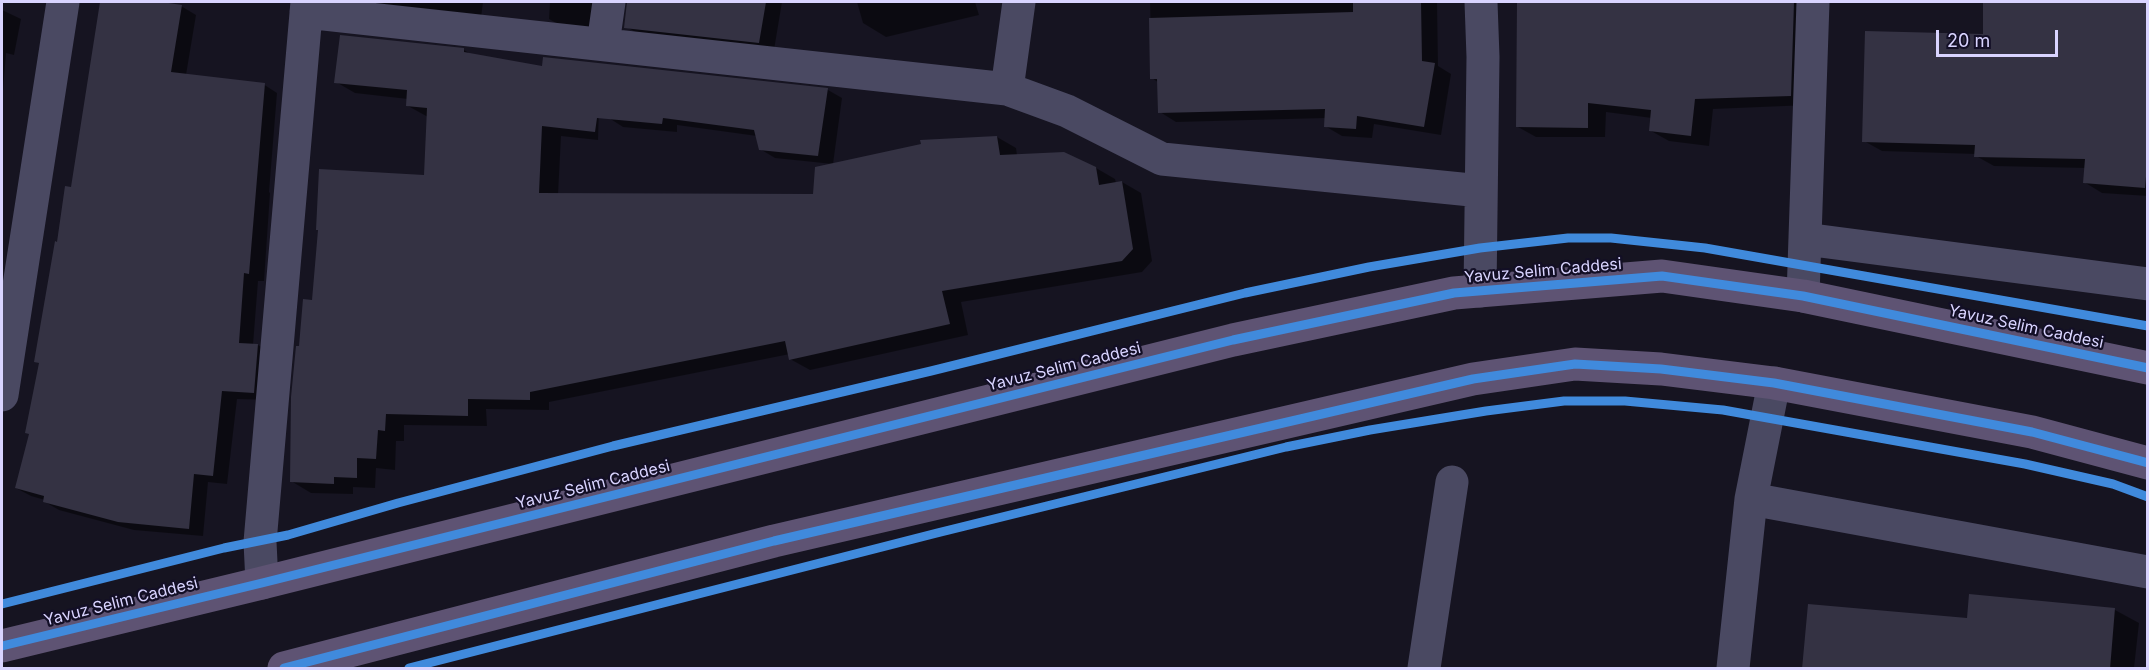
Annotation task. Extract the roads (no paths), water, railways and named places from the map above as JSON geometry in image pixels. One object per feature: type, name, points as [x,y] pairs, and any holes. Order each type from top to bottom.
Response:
[{"type":"main road","name":"Yavuz Selim Caddesi","points":[[2,646],[1233,340],[1454,293],[1662,276],[1803,296],[2148,368]]},
{"type":"main road","points":[[284,669],[774,541],[1473,379],[1575,364],[1662,369],[1774,383],[2032,432],[2148,463]]},
{"type":"street","points":[[2,395],[14,243],[63,2]]},
{"type":"street","points":[[603,44],[609,2]]},
{"type":"street","points":[[1007,89],[1019,2]]},
{"type":"street","points":[[1480,291],[1483,57],[1481,2]]},
{"type":"street","points":[[1803,296],[1813,2]]},
{"type":"street","points":[[262,583],[260,542],[307,7],[603,44],[1007,89],[1067,111],[1162,159],[1481,191]]},
{"type":"street","points":[[1805,239],[2148,284]]},
{"type":"street","points":[[1733,669],[1751,499],[1774,383]]},
{"type":"street","points":[[1424,669],[1452,482]]},
{"type":"street","points":[[1751,499],[2148,572]]}]
